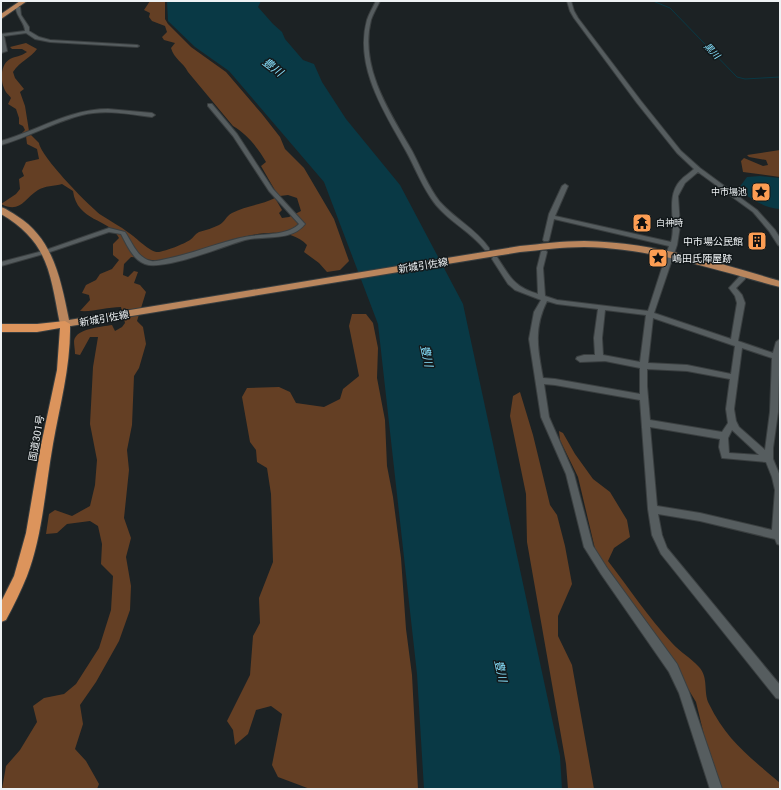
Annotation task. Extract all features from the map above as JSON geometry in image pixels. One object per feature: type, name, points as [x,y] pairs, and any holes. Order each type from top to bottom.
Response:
[{"type":"highway","points":[[1,328],[37,328],[65,324]]},
{"type":"highway","name":"国道301号","points":[[1,615],[19,582],[33,534],[63,369],[66,338],[65,324]]},
{"type":"main road","points":[[1,18],[24,1]]},
{"type":"main road","points":[[1,210],[18,220],[38,239],[57,282],[65,324]]},
{"type":"main road","name":"新城引佐線","points":[[65,324],[520,249],[583,244],[640,249],[673,249],[744,274],[780,284]]},
{"type":"street","points":[[378,1],[369,20],[366,33],[366,46],[369,68],[383,106],[438,202],[451,217],[478,238],[487,249]]},
{"type":"street","points":[[569,1],[576,18],[639,102],[679,152],[698,169],[755,211],[772,230],[780,244]]},
{"type":"street","points":[[14,8],[18,8],[19,15],[27,27],[27,32]]},
{"type":"street","points":[[1,52],[5,51],[2,35],[27,32],[37,38],[50,41],[137,46]]},
{"type":"street","points":[[1,264],[45,252],[109,230],[123,233],[131,249],[141,260],[153,264],[194,255],[240,239],[285,234],[298,230],[302,224],[273,192],[250,159],[230,126],[210,105]]},
{"type":"street","points":[[1,142],[19,137],[82,113],[98,112],[152,115]]},
{"type":"street","points":[[698,169],[682,182],[675,196],[677,226],[673,249],[650,314],[644,366],[644,398],[653,509],[657,535],[664,551],[780,694]]},
{"type":"street","points":[[546,240],[552,217],[565,186]]},
{"type":"street","points":[[552,217],[673,249]]},
{"type":"street","points":[[544,252],[540,268],[543,299],[538,312],[533,339],[545,416],[570,474],[589,547],[604,571],[673,668],[684,692],[716,789]]},
{"type":"street","points":[[495,259],[510,282],[517,288],[543,299],[650,314],[778,357]]},
{"type":"street","points":[[744,274],[732,288],[738,295],[741,303],[730,409],[733,424],[756,445],[767,459],[776,477],[778,490],[776,529],[779,539]]},
{"type":"street","points":[[599,358],[598,338],[602,307]]},
{"type":"street","points":[[767,459],[774,412],[780,342]]},
{"type":"street","points":[[580,359],[599,358],[644,366],[687,368],[734,377]]},
{"type":"street","points":[[540,381],[556,382],[644,398]]},
{"type":"street","points":[[646,422],[724,436]]},
{"type":"street","points":[[733,424],[724,436],[722,443],[725,456],[767,459]]},
{"type":"street","points":[[653,509],[705,517],[779,539]]},
{"type":"shaded area","points":[[150,1],[165,1],[165,19],[168,24],[191,47],[226,72],[280,137],[285,149],[304,168],[334,219],[349,261],[340,270],[327,272],[319,263],[304,252],[307,245],[294,236],[278,233],[242,237],[167,259],[155,260],[131,257],[124,264],[123,275],[128,277],[134,271],[138,272],[134,283],[140,285],[146,292],[137,321],[143,327],[146,344],[139,368],[134,376],[132,425],[127,450],[129,470],[124,518],[131,538],[126,557],[131,586],[130,610],[119,641],[96,682],[80,705],[83,724],[75,749],[86,761],[99,784],[97,789],[2,789],[6,766],[20,750],[37,722],[33,706],[44,698],[64,694],[76,684],[99,648],[111,610],[113,576],[101,564],[102,544],[98,526],[90,521],[67,524],[57,533],[46,534],[49,514],[55,510],[72,516],[90,506],[95,485],[97,460],[90,424],[93,367],[98,337],[90,337],[80,355],[75,354],[74,341],[79,333],[84,331],[112,325],[115,331],[122,327],[125,323],[121,307],[80,311],[90,300],[89,295],[82,293],[86,285],[96,280],[100,274],[112,269],[119,260],[113,255],[113,244],[119,238],[108,227],[80,209],[73,191],[62,184],[40,189],[17,206],[7,207],[1,204],[16,194],[20,189],[19,179],[24,176],[22,171],[26,162],[39,159],[37,149],[27,144],[26,136],[31,135],[39,143],[42,150],[56,169],[76,192],[95,210],[126,230],[155,252],[166,250],[187,242],[199,232],[221,224],[230,214],[275,198],[282,210],[279,213],[282,218],[289,217],[301,211],[297,198],[288,195],[280,196],[276,192],[261,166],[266,162],[256,147],[243,133],[233,126],[174,55],[171,48],[175,43],[164,40],[162,37],[167,32],[165,26],[152,21],[149,17],[150,13],[144,10]]},
{"type":"shaded area","points":[[26,43],[37,49],[13,72],[15,78],[24,89],[20,92],[25,106],[29,131],[23,135],[21,134],[25,130],[23,126],[19,124],[16,109],[8,104],[11,98],[6,92],[3,84],[2,72],[7,61],[27,52],[22,49],[12,49],[10,47]]},
{"type":"shaded area","points":[[780,150],[780,177],[743,172],[741,161],[744,158],[763,166],[768,165],[766,160],[749,157],[747,155]]},
{"type":"shaded area","points":[[352,314],[366,314],[373,323],[378,348],[377,378],[385,420],[387,466],[393,497],[401,558],[406,629],[412,675],[418,789],[310,789],[278,777],[272,765],[282,714],[271,706],[256,710],[248,734],[235,745],[233,730],[227,721],[250,675],[253,636],[260,623],[259,598],[273,562],[271,494],[267,468],[257,462],[256,450],[250,442],[242,397],[247,388],[279,387],[290,392],[296,403],[324,407],[340,399],[343,389],[359,376],[349,326]]},
{"type":"shaded area","points":[[520,392],[533,435],[550,505],[557,515],[565,546],[572,584],[558,616],[558,636],[572,665],[594,789],[568,789],[566,764],[527,542],[526,494],[510,416],[513,396]]},
{"type":"shaded area","points":[[559,431],[563,433],[575,454],[593,479],[610,492],[627,520],[630,537],[614,548],[608,561],[663,633],[675,646],[699,667],[705,680],[707,699],[723,728],[740,748],[780,783],[780,789],[721,789],[705,739],[696,702],[654,632],[596,553],[578,477],[560,440]]},
{"type":"water","name":"豊川","points":[[167,1],[261,1],[258,7],[282,32],[285,39],[303,60],[314,64],[322,82],[346,119],[400,185],[463,304],[560,756],[562,789],[424,789],[417,674],[378,324],[324,182],[229,71],[195,47],[168,21]]},
{"type":"water","name":"中市場池","points":[[760,176],[780,178],[780,209],[763,205],[738,189],[747,177]]},
{"type":"waterway","name":"黒川","points":[[653,1],[670,8],[737,77],[745,79],[780,77]]},
{"type":"place","name":"中市場池","points":[[761,192]]},
{"type":"place","name":"白神時","points":[[642,223]]},
{"type":"place","name":"中市場公民館","points":[[757,241]]},
{"type":"place","name":"嶋田氏陣屋跡","points":[[658,258]]}]
